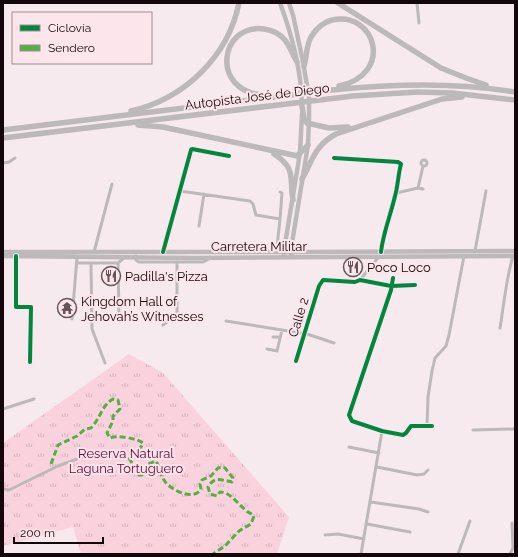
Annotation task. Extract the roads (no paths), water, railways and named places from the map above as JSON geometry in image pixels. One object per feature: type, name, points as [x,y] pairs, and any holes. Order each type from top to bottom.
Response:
[{"type":"highway","points":[[117,116],[162,101],[180,90],[198,76],[223,44],[233,24],[239,3]]},
{"type":"highway","points":[[338,3],[441,68],[504,90]]},
{"type":"highway","points":[[304,66],[307,47],[311,38],[317,29],[325,23],[344,19],[353,21],[363,28],[369,35],[373,46],[373,55],[370,66],[366,73],[357,80],[332,90]]},
{"type":"highway","points":[[279,96],[251,94],[236,85],[230,76],[227,66],[227,57],[230,47],[244,32],[253,29],[267,29],[278,34],[286,41],[297,62]]},
{"type":"highway","name":"Autopista José de Diego","points":[[3,130],[293,94],[376,86],[430,84],[467,86],[515,92]]},
{"type":"highway","name":"Autopista José de Diego","points":[[3,138],[377,94],[418,92],[452,93],[515,100]]},
{"type":"highway","points":[[302,179],[312,157],[324,143],[336,134],[442,99],[464,97],[486,99],[497,97]]},
{"type":"highway","points":[[302,106],[304,119],[309,124],[329,128],[356,127]]},
{"type":"highway","points":[[122,124],[163,128],[297,156],[308,145]]},
{"type":"highway","points":[[270,151],[284,161],[290,171],[292,182],[292,200]]},
{"type":"main road","points":[[280,3],[288,24],[297,62],[302,106],[300,153],[284,255]]},
{"type":"main road","points":[[289,3],[294,15],[309,97],[308,145],[291,255]]},
{"type":"main road","name":"Carretera Militar","points":[[3,252],[163,252],[291,255],[475,251],[515,254]]},
{"type":"main road","name":"Carretera Militar","points":[[382,254],[464,256],[515,254]]},
{"type":"main road","name":"Carretera Militar","points":[[3,256],[136,256],[211,258],[284,255]]},
{"type":"street","points":[[417,3],[419,23]]},
{"type":"street","points":[[163,252],[192,149],[229,156]]},
{"type":"street","points":[[3,163],[9,162],[16,158]]},
{"type":"street","points":[[334,158],[401,164],[396,193],[384,233],[382,254],[360,280],[392,286],[415,285]]},
{"type":"street","points":[[418,188],[423,166]]},
{"type":"street","points":[[94,252],[112,184]]},
{"type":"street","points":[[396,193],[418,188],[423,189]]},
{"type":"street","points":[[475,251],[486,190]]},
{"type":"street","points":[[180,191],[250,202],[253,204],[256,215],[280,219]]},
{"type":"street","points":[[277,247],[282,193],[280,192]]},
{"type":"street","points":[[199,226],[204,194]]},
{"type":"street","points":[[500,328],[507,278],[515,254]]},
{"type":"street","points":[[16,256],[16,307],[31,307],[30,362]]},
{"type":"street","points":[[72,319],[77,256]]},
{"type":"street","points":[[77,263],[118,263],[126,256]]},
{"type":"street","points":[[136,256],[136,260],[139,262],[203,262],[211,258]]},
{"type":"street","points":[[393,278],[391,290],[349,415],[352,421],[382,431],[403,434],[406,433],[412,426],[430,426],[428,397],[432,371],[435,358],[446,346],[464,256]]},
{"type":"street","points":[[163,325],[177,312],[177,262]]},
{"type":"street","points":[[91,263],[92,329],[104,363]]},
{"type":"street","points":[[118,263],[119,316]]},
{"type":"street","name":"Calle 2","points":[[296,361],[303,333],[319,286],[323,280],[356,282],[360,280]]},
{"type":"street","points":[[226,321],[303,333],[334,343]]},
{"type":"street","points":[[267,349],[277,351],[282,330]]},
{"type":"street","points":[[273,337],[280,337]]},
{"type":"street","points":[[3,409],[34,399]]},
{"type":"street","points":[[473,430],[515,429]]},
{"type":"street","points":[[361,554],[382,431]]},
{"type":"street","points":[[349,447],[379,452]]},
{"type":"street","points":[[3,489],[9,490],[58,466],[96,452]]},
{"type":"street","points":[[377,467],[417,474],[424,474],[428,470]]},
{"type":"street","points":[[371,502],[420,509],[428,512]]},
{"type":"street","points":[[458,554],[470,521]]},
{"type":"street","points":[[510,554],[514,547],[512,523]]},
{"type":"street","points":[[367,524],[410,532]]},
{"type":"street","points":[[325,535],[338,534],[364,539]]},
{"type":"place","name":"Poco Loco","points":[[353,267]]},
{"type":"place","name":"Padilla's Pizza","points":[[111,276]]},
{"type":"place","name":"Kingdom Hall of Jehovah’s Witnesses","points":[[67,308]]},
{"type":"park label","name":"Reserva Natural Laguna Tortuguero","points":[[126,460]]}]
